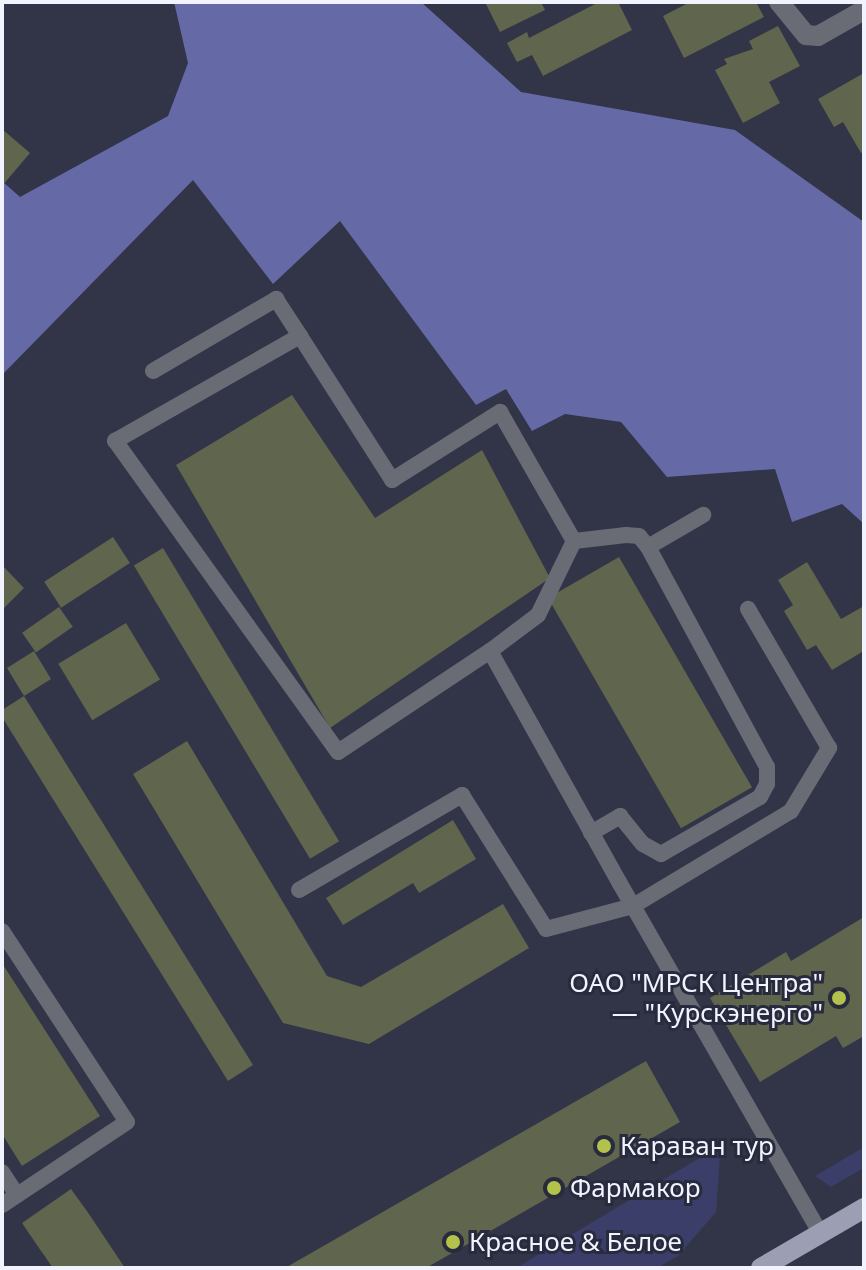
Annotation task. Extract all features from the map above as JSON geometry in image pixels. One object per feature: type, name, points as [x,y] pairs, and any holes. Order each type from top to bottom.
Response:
[{"type":"main road","points":[[761,1268],[864,1208]]},
{"type":"street","points":[[779,2],[806,35],[818,36],[864,10]]},
{"type":"lane","points":[[153,371],[276,299],[392,480],[500,412],[574,541]]},
{"type":"lane","points":[[300,336],[115,441],[338,752],[490,651],[538,615],[574,541]]},
{"type":"lane","points":[[648,547],[703,515]]},
{"type":"lane","points":[[574,541],[639,536],[648,547],[767,767],[767,784],[760,797],[661,854],[643,844],[620,816],[591,833]]},
{"type":"lane","points":[[299,890],[462,795],[546,929],[633,906],[791,811],[829,748],[748,609]]},
{"type":"lane","points":[[490,651],[820,1233]]},
{"type":"lane","points":[[2,931],[127,1122],[9,1200],[2,1172]]},
{"type":"shaded area","points":[[174,2],[421,2],[521,92],[735,130],[864,222],[864,524],[842,504],[792,522],[775,469],[667,477],[621,422],[565,414],[532,431],[506,389],[476,405],[340,221],[273,284],[193,180],[2,375],[2,181],[20,197],[168,116],[188,63]]},
{"type":"shaded area","points":[[721,1145],[716,1212],[678,1256],[657,1268],[516,1268]]},
{"type":"shaded area","points":[[864,1147],[864,1168],[831,1187],[815,1176]]},
{"type":"building","points":[[485,2],[541,2],[545,10],[500,32]]},
{"type":"building","points":[[599,2],[618,2],[632,30],[543,76],[532,55],[517,62],[507,43],[527,32],[529,38]]},
{"type":"building","points":[[690,2],[756,2],[764,17],[684,58],[663,16]]},
{"type":"building","points":[[778,26],[800,66],[769,82],[780,103],[743,123],[715,70],[727,64],[724,59],[753,49],[749,41]]},
{"type":"building","points":[[864,73],[864,151],[861,153],[843,122],[834,127],[818,99]]},
{"type":"building","points":[[2,129],[30,153],[2,186]]},
{"type":"building","points":[[292,395],[375,518],[482,450],[550,578],[330,728],[176,465]]},
{"type":"building","points":[[113,537],[130,563],[61,608],[44,582]]},
{"type":"building","points":[[163,548],[339,841],[310,859],[134,566]]},
{"type":"building","points":[[619,557],[752,787],[681,828],[548,598]]},
{"type":"building","points":[[807,562],[841,619],[864,606],[864,656],[862,652],[832,670],[816,645],[807,650],[784,611],[793,605],[778,580]]},
{"type":"building","points":[[2,565],[24,588],[4,608],[2,607]]},
{"type":"building","points":[[59,607],[73,627],[36,652],[22,633]]},
{"type":"building","points":[[126,623],[160,680],[92,720],[58,664]]},
{"type":"building","points":[[34,651],[51,679],[24,696],[7,668]]},
{"type":"building","points":[[24,696],[253,1065],[228,1081],[2,717],[2,710]]},
{"type":"building","points":[[187,741],[327,976],[361,987],[503,904],[529,948],[369,1044],[283,1023],[133,774]]},
{"type":"building","points":[[453,820],[476,859],[419,893],[413,883],[343,925],[326,898]]},
{"type":"building","points":[[864,917],[864,1036],[843,1048],[836,1036],[760,1082],[710,998],[786,952],[791,961]]},
{"type":"building","points":[[2,963],[100,1116],[22,1166],[2,1134]]},
{"type":"building","points":[[646,1061],[680,1122],[426,1268],[285,1268]]},
{"type":"building","points":[[71,1189],[125,1268],[53,1268],[39,1248],[22,1223]]},
{"type":"place","name":"ОАО \"МРСК Центра\" — \"Курскэнерго\"","points":[[839,998]]},
{"type":"place","name":"Караван тур","points":[[604,1146]]},
{"type":"place","name":"Фармакор","points":[[554,1188]]},
{"type":"place","name":"Красное & Белое","points":[[453,1242]]}]
